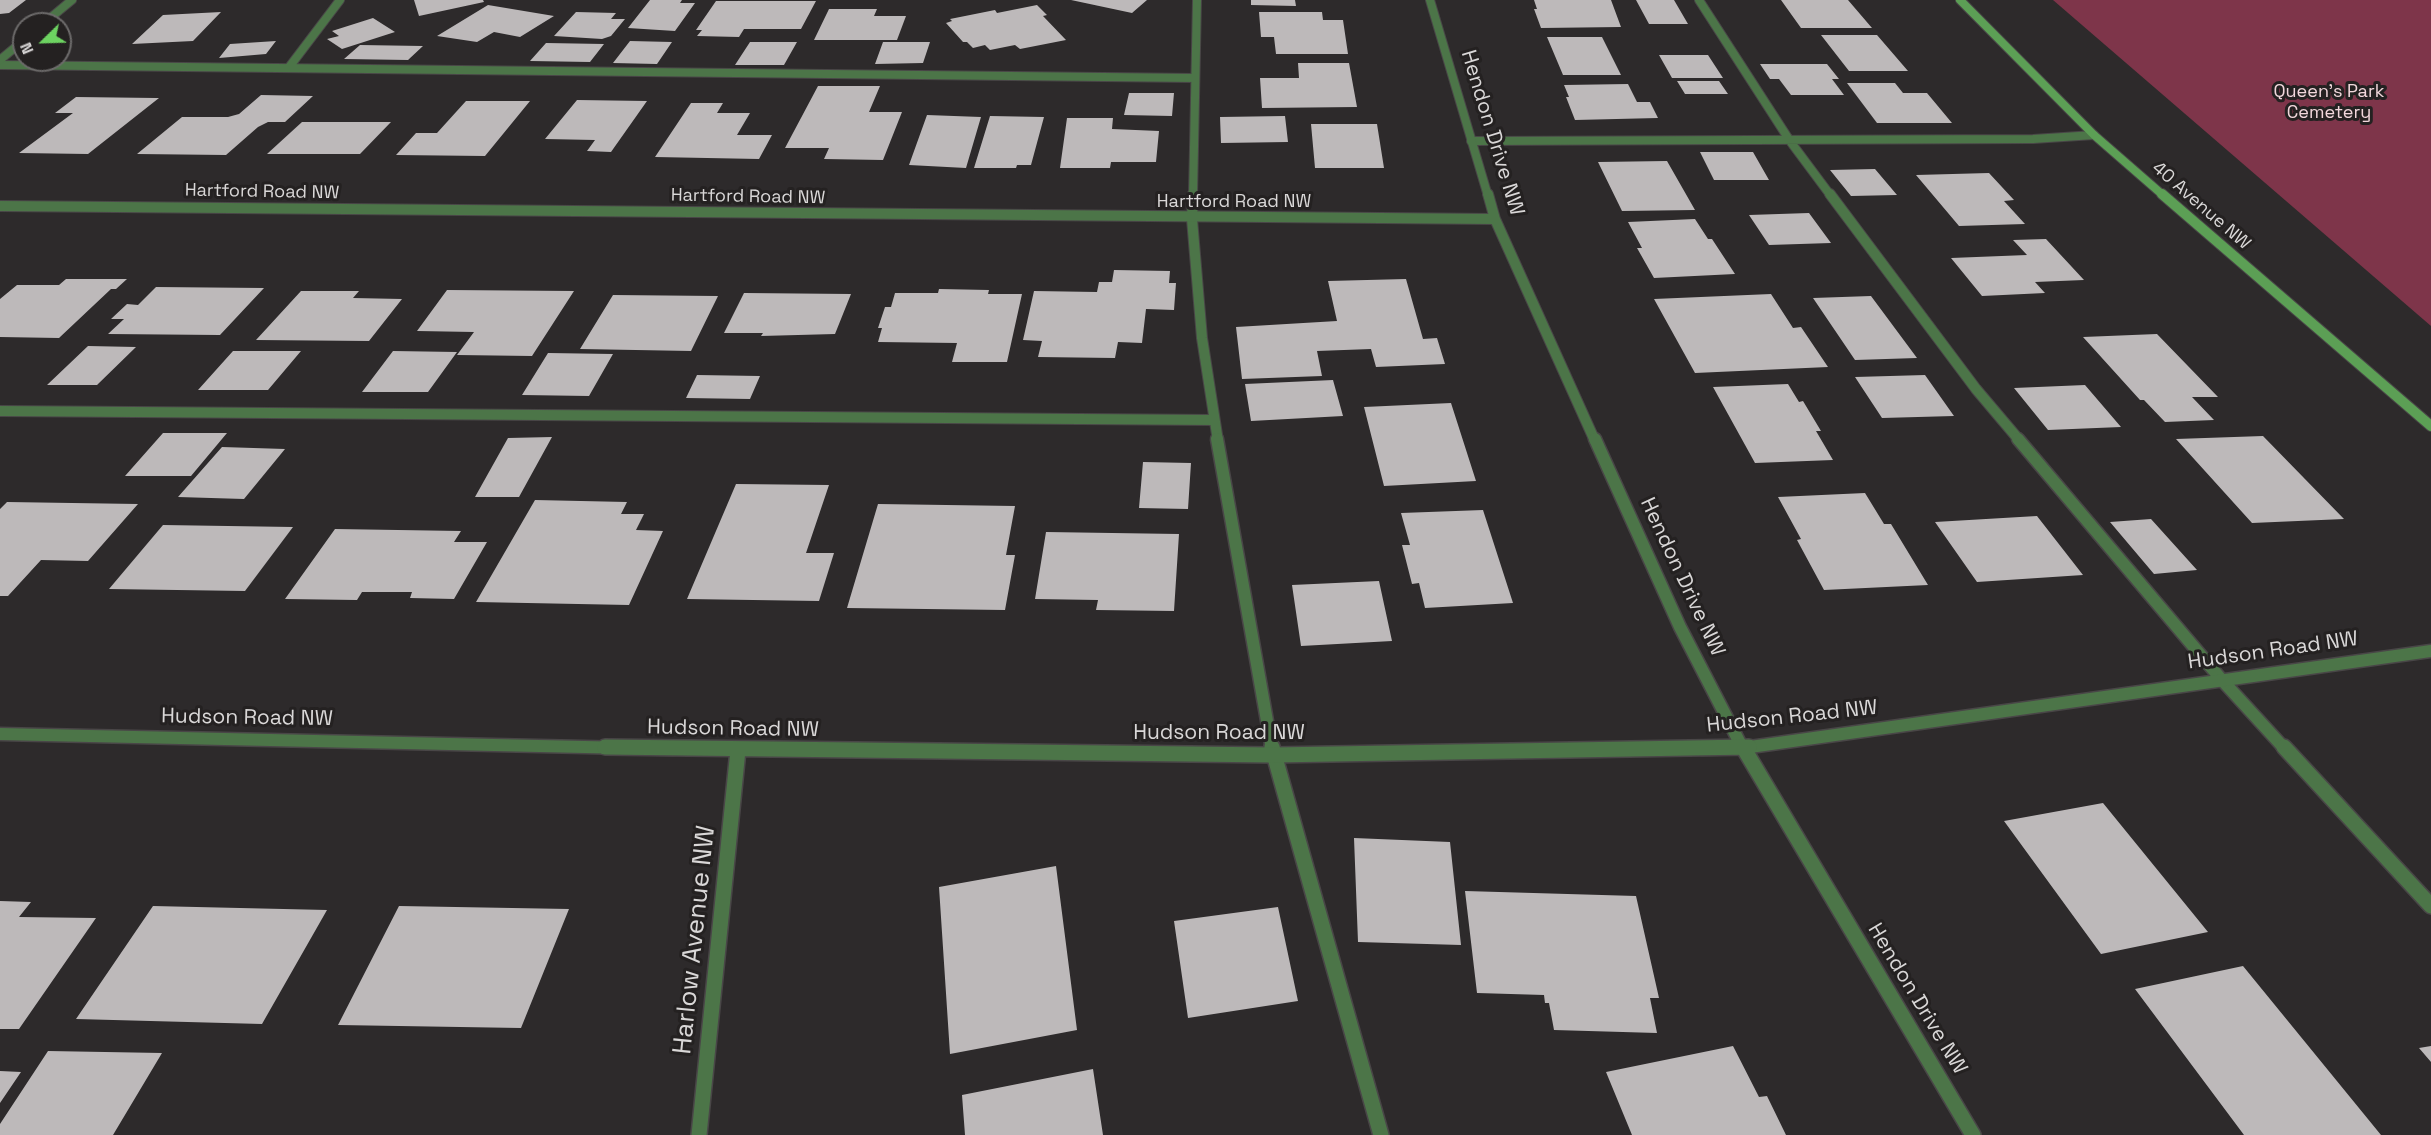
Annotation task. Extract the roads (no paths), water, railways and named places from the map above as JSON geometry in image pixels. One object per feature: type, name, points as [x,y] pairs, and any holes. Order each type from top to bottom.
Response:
[{"type":"street","points":[[58,12],[72,0]]},
{"type":"street","points":[[290,66],[340,0]]},
{"type":"street","points":[[1197,0],[1192,219],[1202,338],[1215,420],[1273,755],[1291,809],[1381,1135]]},
{"type":"street","name":"Hendon Drive NW","points":[[1430,0],[1496,219],[1680,627],[1743,748],[1973,1135]]},
{"type":"street","points":[[1699,0],[1790,141],[1976,389],[2221,680],[2431,906]]},
{"type":"street","name":"40 Avenue NW","points":[[1960,0],[2094,135],[2431,426]]},
{"type":"street","points":[[0,62],[12,51]]},
{"type":"street","points":[[0,62],[290,66],[340,69],[1195,78]]},
{"type":"street","points":[[1471,141],[2033,139],[2094,135]]},
{"type":"street","name":"Hartford Road NW","points":[[0,206],[1192,219],[1496,219]]},
{"type":"street","points":[[0,411],[1215,420]]},
{"type":"street","name":"Hudson Road NW","points":[[0,734],[738,750],[1273,755],[1743,748],[2431,651]]},
{"type":"street","name":"Harlow Avenue NW","points":[[699,1135],[738,750]]},
{"type":"park label","name":"Queen's Park Cemetery","points":[[2329,102]]}]
